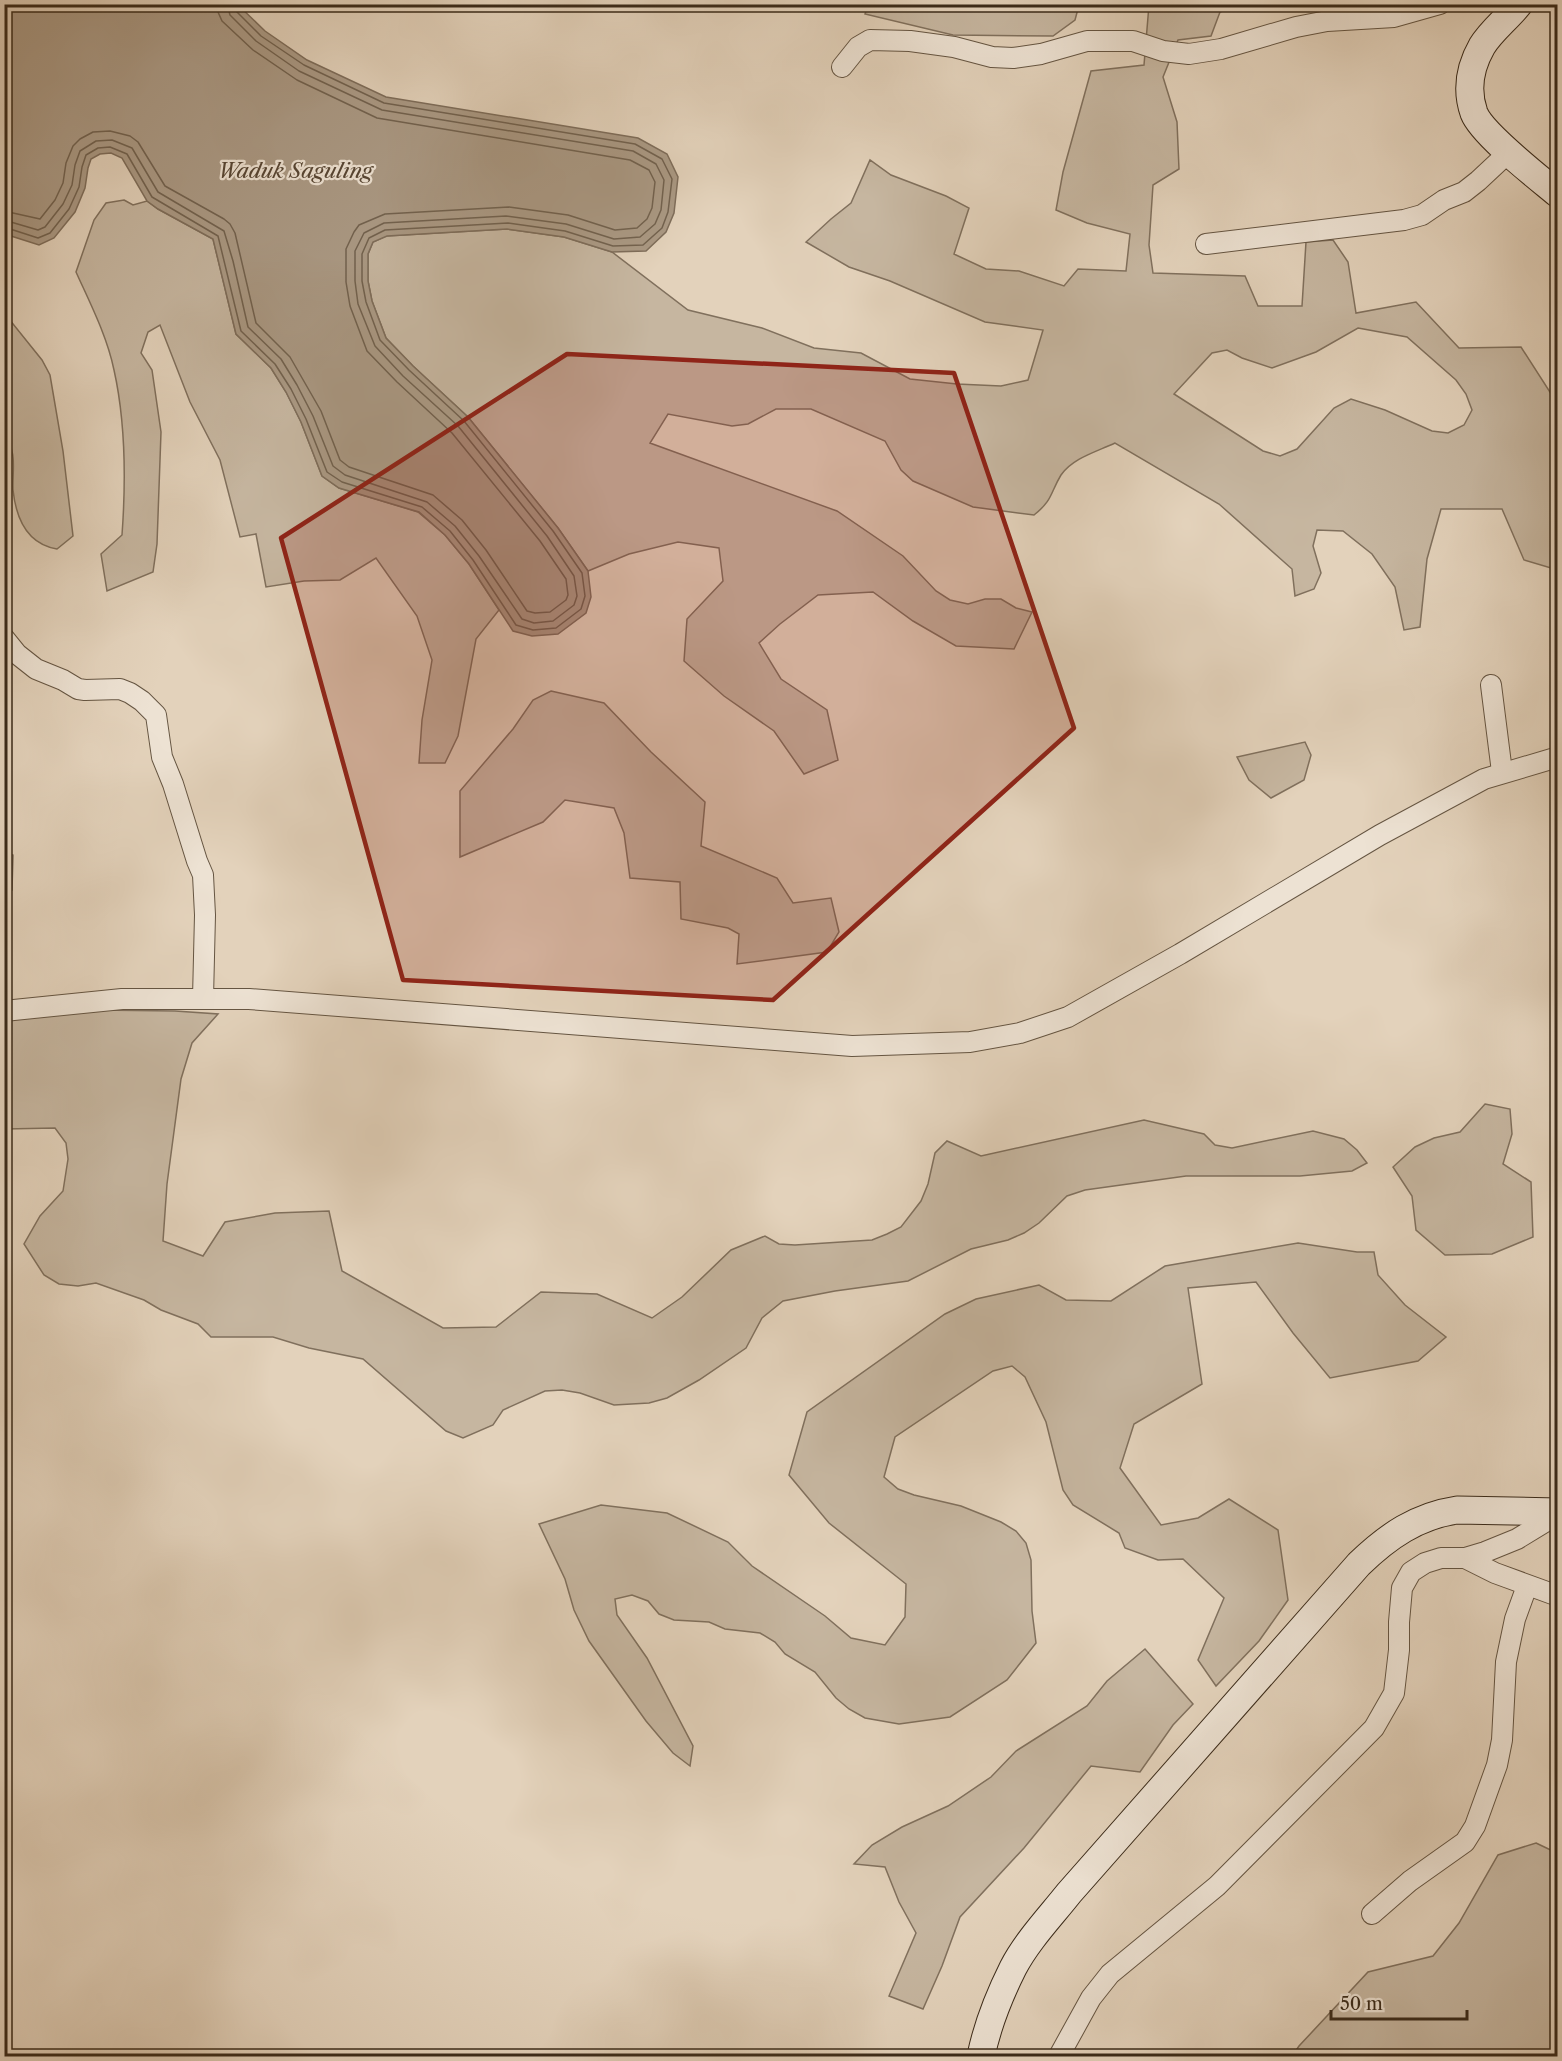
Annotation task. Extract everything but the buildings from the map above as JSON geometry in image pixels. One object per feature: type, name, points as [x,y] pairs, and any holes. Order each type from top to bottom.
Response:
[{"type":"main road","points":[[1520,4],[1483,45],[1473,66],[1469,83],[1475,115],[1485,130],[1557,194]]},
{"type":"main road","points":[[981,2056],[996,2008],[1013,1967],[1039,1930],[1374,1549],[1412,1523],[1442,1512],[1457,1510],[1557,1513]]},
{"type":"street","points":[[842,67],[858,47],[870,40],[910,41],[954,47],[992,57],[1013,58],[1041,54],[1088,41],[1133,41],[1163,51],[1189,54],[1221,49],[1316,23],[1394,17],[1440,4]]},
{"type":"street","points":[[1206,244],[1404,220],[1422,215],[1471,186],[1509,152]]},
{"type":"street","points":[[4,638],[17,654],[36,669],[78,689],[120,689],[142,701],[156,715],[162,757],[203,875],[206,915],[203,998]]},
{"type":"street","points":[[1491,685],[1502,772]]},
{"type":"street","points":[[4,1011],[122,999],[249,999],[852,1046],[970,1042],[1020,1033],[1068,1017],[1180,954],[1380,835],[1484,778],[1557,757]]},
{"type":"street","points":[[1059,2056],[1091,1998],[1110,1974],[1217,1886],[1374,1728],[1394,1693],[1400,1650],[1401,1598],[1411,1572],[1425,1563],[1441,1558],[1466,1558],[1517,1539],[1557,1513]]},
{"type":"street","points":[[1466,1558],[1527,1586],[1557,1596]]},
{"type":"street","points":[[1372,1914],[1410,1881],[1465,1842],[1475,1827],[1497,1765],[1502,1740],[1506,1662],[1515,1619],[1527,1586]]},
{"type":"highlighted area","points":[[567,354],[954,373],[1074,728],[773,1000],[403,980],[281,538]]},
{"type":"shaded area","points":[[868,4],[1079,5],[1075,20],[1053,36],[953,35],[865,14]]},
{"type":"shaded area","points":[[1149,5],[1236,5],[1220,12],[1211,36],[1178,40],[1163,77],[1177,122],[1179,169],[1153,185],[1149,245],[1153,273],[1245,276],[1258,306],[1302,306],[1306,242],[1333,240],[1348,262],[1356,313],[1416,302],[1459,348],[1521,347],[1557,403],[1557,568],[1524,560],[1502,509],[1441,509],[1427,559],[1420,627],[1404,630],[1395,587],[1372,554],[1343,531],[1317,530],[1313,546],[1321,573],[1314,589],[1295,596],[1292,569],[1219,504],[1115,443],[1085,456],[1066,469],[1048,500],[1034,515],[973,507],[913,481],[901,470],[885,441],[811,409],[776,409],[748,424],[732,426],[668,414],[650,443],[837,511],[903,556],[936,591],[950,600],[968,604],[985,599],[1001,599],[1016,608],[1032,612],[1014,649],[956,646],[913,621],[873,592],[818,595],[759,643],[781,679],[827,710],[838,760],[804,774],[774,731],[724,696],[684,661],[687,619],[723,581],[719,548],[678,542],[629,554],[588,571],[558,528],[468,417],[386,338],[372,301],[368,281],[368,254],[373,242],[386,236],[507,229],[564,237],[612,252],[688,310],[762,328],[814,348],[861,353],[910,379],[1001,386],[1028,380],[1043,330],[985,322],[890,281],[849,267],[806,242],[851,203],[870,160],[891,175],[946,196],[969,208],[954,254],[986,269],[1019,271],[1064,286],[1078,269],[1126,271],[1130,234],[1087,223],[1056,210],[1063,172],[1091,71],[1144,65]],"holes":[[[1358,328],[1407,337],[1456,380],[1466,394],[1472,410],[1464,425],[1448,433],[1432,431],[1385,410],[1351,399],[1334,408],[1297,449],[1280,456],[1263,451],[1174,394],[1212,353],[1227,350],[1242,358],[1272,368],[1316,352]]]},
{"type":"shaded area","points":[[124,200],[133,205],[147,201],[213,239],[236,334],[271,368],[286,392],[301,422],[322,476],[339,488],[418,512],[445,535],[469,564],[499,610],[476,639],[458,736],[445,763],[419,763],[422,720],[432,660],[417,616],[376,558],[340,580],[304,581],[266,587],[256,534],[240,537],[220,460],[190,402],[160,325],[148,332],[141,353],[152,370],[161,432],[157,544],[153,572],[107,591],[101,554],[122,535],[123,431],[118,390],[107,345],[76,272],[94,220],[106,203]]},
{"type":"shaded area","points":[[5,306],[9,319],[42,360],[50,375],[63,451],[73,536],[57,549],[38,542],[31,536],[20,520],[17,510],[13,490],[13,455],[4,436]]},
{"type":"shaded area","points":[[551,691],[604,703],[651,752],[705,802],[701,846],[777,878],[793,903],[831,898],[839,932],[827,952],[737,964],[739,934],[728,928],[681,919],[680,882],[630,878],[624,833],[614,808],[565,800],[543,822],[460,857],[460,791],[513,729],[533,700]]},
{"type":"shaded area","points":[[1305,742],[1311,755],[1304,780],[1271,798],[1249,780],[1237,757]]},
{"type":"shaded area","points":[[4,853],[13,855],[12,890],[5,890]]},
{"type":"shaded area","points":[[96,1010],[218,1014],[192,1043],[181,1079],[167,1184],[163,1241],[203,1256],[225,1222],[275,1213],[329,1211],[342,1271],[443,1328],[496,1327],[541,1292],[597,1294],[652,1318],[682,1297],[731,1250],[765,1236],[779,1244],[795,1245],[872,1240],[901,1227],[921,1201],[928,1184],[935,1153],[947,1141],[981,1156],[1144,1120],[1204,1134],[1215,1145],[1232,1148],[1313,1131],[1344,1139],[1367,1163],[1352,1171],[1300,1176],[1186,1176],[1085,1190],[1067,1196],[1039,1223],[1024,1233],[1008,1240],[971,1249],[908,1281],[783,1301],[762,1318],[746,1348],[699,1380],[667,1398],[649,1403],[614,1405],[580,1393],[562,1390],[545,1391],[503,1410],[493,1425],[463,1438],[446,1431],[363,1359],[309,1348],[273,1337],[211,1337],[198,1324],[161,1310],[144,1300],[96,1283],[78,1286],[59,1284],[44,1275],[24,1244],[40,1216],[63,1191],[68,1159],[66,1143],[55,1128],[5,1129],[4,1020]]},
{"type":"shaded area","points":[[1485,1104],[1510,1109],[1512,1134],[1503,1164],[1531,1182],[1533,1237],[1492,1254],[1445,1255],[1416,1230],[1412,1196],[1393,1167],[1415,1147],[1434,1138],[1460,1132]]},
{"type":"shaded area","points":[[1298,1243],[1357,1252],[1374,1252],[1378,1275],[1405,1305],[1446,1337],[1418,1361],[1330,1378],[1293,1333],[1256,1282],[1188,1288],[1202,1384],[1134,1424],[1120,1468],[1161,1525],[1198,1518],[1229,1499],[1278,1530],[1288,1600],[1259,1641],[1216,1686],[1198,1660],[1224,1598],[1183,1559],[1158,1560],[1125,1548],[1119,1533],[1073,1505],[1063,1490],[1046,1422],[1025,1377],[1012,1366],[993,1371],[895,1437],[884,1477],[898,1489],[961,1506],[1001,1522],[1016,1531],[1026,1543],[1031,1560],[1032,1611],[1036,1643],[1007,1680],[950,1717],[899,1724],[865,1718],[836,1698],[815,1672],[785,1654],[775,1642],[760,1633],[725,1629],[709,1622],[674,1620],[659,1614],[648,1601],[632,1595],[615,1599],[617,1615],[647,1658],[693,1746],[690,1766],[673,1753],[646,1721],[589,1641],[574,1610],[565,1579],[539,1524],[601,1505],[667,1513],[728,1542],[752,1566],[825,1616],[851,1638],[885,1645],[905,1617],[906,1584],[829,1523],[789,1475],[807,1412],[945,1314],[976,1299],[1039,1285],[1066,1300],[1111,1301],[1165,1266]]},
{"type":"shaded area","points":[[1145,1649],[1193,1704],[1173,1725],[1140,1772],[1091,1766],[1024,1848],[960,1917],[923,2009],[889,1996],[916,1933],[899,1902],[885,1867],[854,1864],[872,1845],[902,1827],[948,1806],[991,1777],[1016,1751],[1087,1706],[1107,1681]]},
{"type":"shaded area","points":[[1536,1843],[1557,1853],[1557,2056],[1292,2056],[1368,1972],[1433,1956],[1459,1923],[1498,1855]]},
{"type":"water","name":"Waduk Saguling","points":[[4,5],[238,5],[265,31],[307,60],[386,97],[638,138],[667,154],[678,177],[674,213],[666,232],[646,251],[612,252],[564,237],[507,229],[387,236],[373,242],[368,254],[368,281],[372,301],[386,338],[468,417],[558,528],[588,571],[591,597],[586,613],[558,634],[532,636],[513,631],[469,564],[445,535],[419,512],[339,488],[322,476],[301,422],[286,392],[271,368],[236,334],[213,239],[147,201],[122,158],[111,153],[100,154],[91,159],[85,188],[75,212],[54,238],[39,245],[8,235],[5,231]]}]
